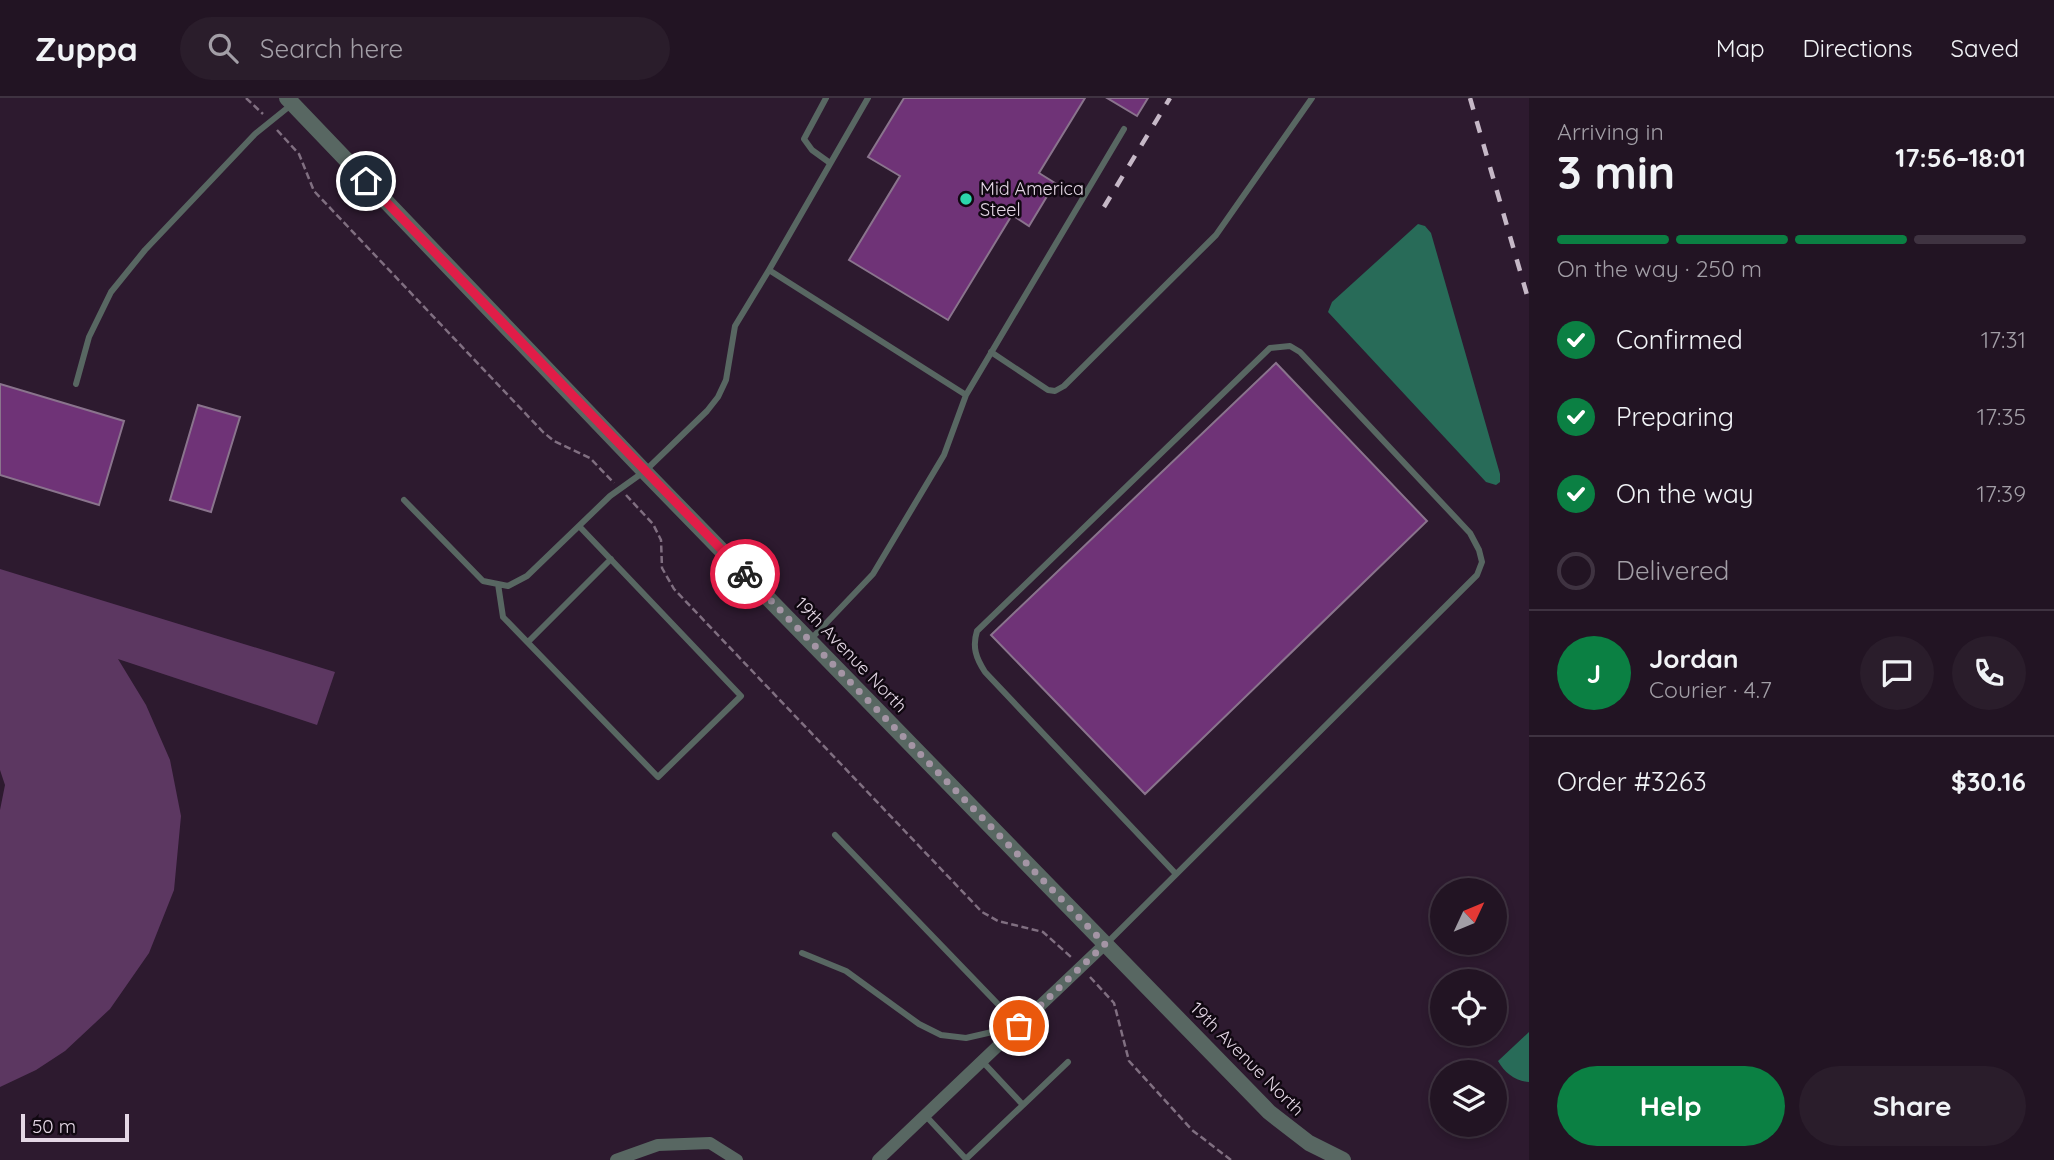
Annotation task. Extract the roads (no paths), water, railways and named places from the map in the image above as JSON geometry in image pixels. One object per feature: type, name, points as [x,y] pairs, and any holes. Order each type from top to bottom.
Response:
[{"type":"street","name":"19th Avenue North","points":[[289,101],[1269,1112],[1309,1143],[1343,1160]]},
{"type":"street","points":[[878,1160],[1105,944]]},
{"type":"street","points":[[616,1160],[658,1145],[710,1143],[737,1160]]},
{"type":"lane","points":[[826,98],[804,139],[811,150],[830,163]]},
{"type":"lane","points":[[404,500],[483,581],[508,586],[527,576],[620,489],[645,471],[718,397],[726,380],[735,326],[868,98]]},
{"type":"lane","points":[[991,352],[1048,390],[1055,391],[1064,386],[1216,235],[1312,98]]},
{"type":"lane","points":[[76,384],[89,337],[111,292],[145,250],[254,134],[289,101]]},
{"type":"lane","points":[[810,640],[873,574],[944,455],[966,395],[1124,129]]},
{"type":"lane","points":[[769,270],[966,395]]},
{"type":"lane","points":[[1105,944],[1177,874],[1477,575],[1482,562],[1470,533],[1442,501],[1300,352],[1290,346],[1270,348],[977,631],[974,641],[976,658],[985,672],[1177,874]]},
{"type":"lane","points":[[498,584],[503,617],[658,777],[741,696],[579,526]]},
{"type":"lane","points":[[528,642],[611,559]]},
{"type":"lane","points":[[835,835],[1019,1026]]},
{"type":"lane","points":[[802,953],[846,971],[919,1024],[942,1035],[966,1038],[1019,1026]]},
{"type":"lane","points":[[982,1061],[1023,1105]]},
{"type":"lane","points":[[925,1115],[965,1160],[1068,1062]]},
{"type":"railway","points":[[1104,207],[1170,98]]},
{"type":"railway","points":[[1470,98],[1529,302]]},
{"type":"place","name":"Mid America Steel","points":[[966,199]]}]
